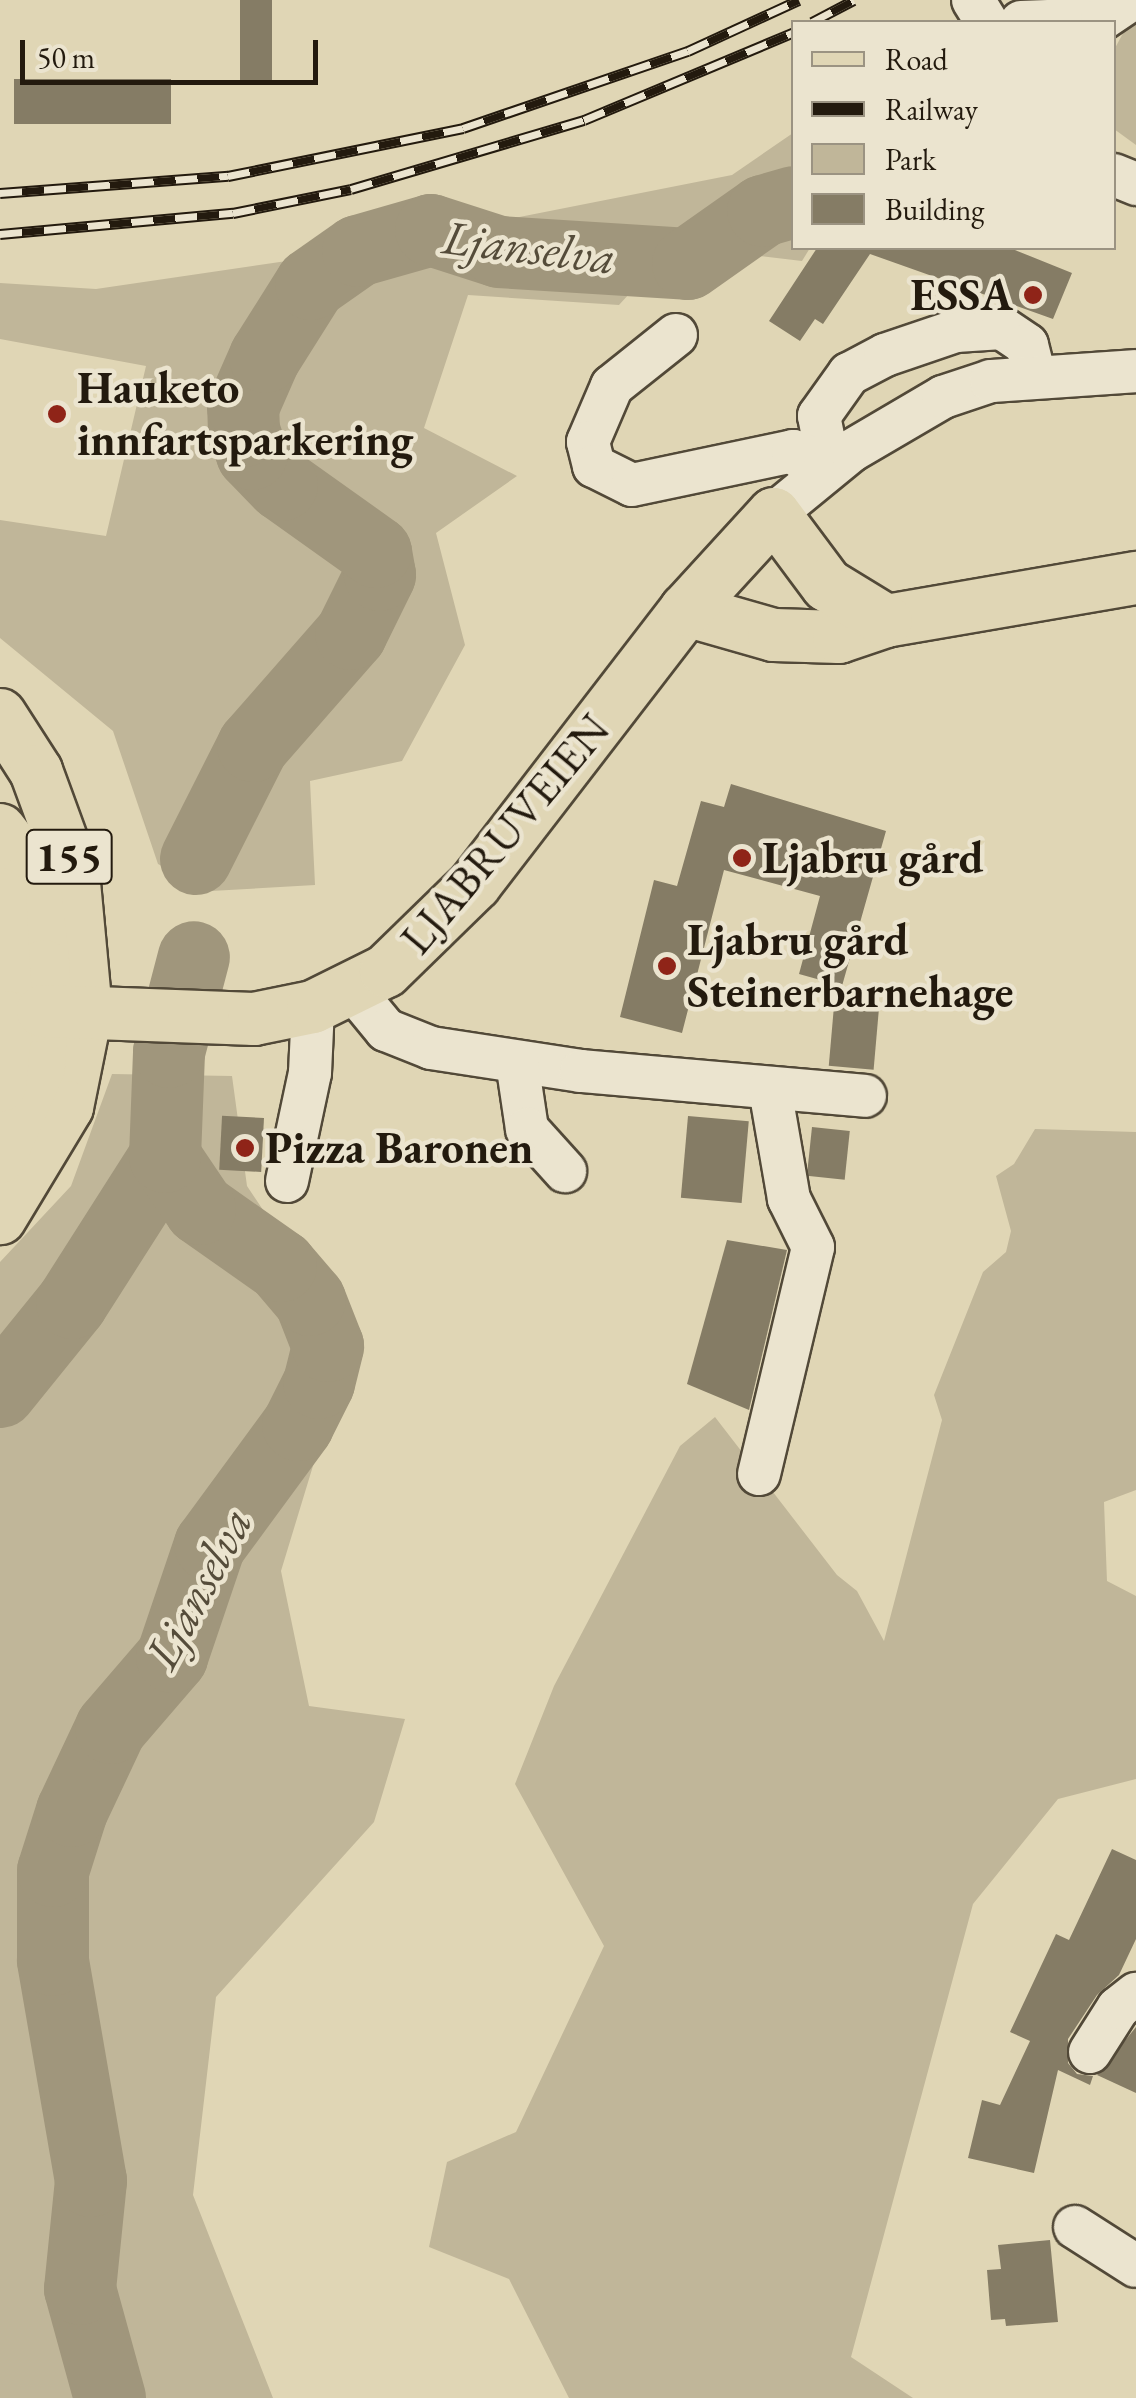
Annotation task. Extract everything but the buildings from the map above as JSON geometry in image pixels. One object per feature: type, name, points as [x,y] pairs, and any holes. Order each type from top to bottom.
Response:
[{"type":"main road","name":"LJABRUVEIEN","points":[[65,1012],[212,1020],[333,998],[408,954],[457,906],[686,610],[774,514]]},
{"type":"main road","points":[[774,514],[827,585],[886,621]]},
{"type":"main road","points":[[686,610],[774,635],[816,639],[886,621],[1136,578]]},
{"type":"main road","name":"155","points":[[0,715],[36,771],[74,872],[65,1012],[67,1106],[0,1218]]},
{"type":"main road","name":"155","points":[[0,830],[32,873],[65,1012],[0,1157]]},
{"type":"main road","name":"155","points":[[0,894],[8,1017],[0,1086]]},
{"type":"street","points":[[1075,20],[1102,19],[1130,0]]},
{"type":"street","points":[[824,470],[817,430],[826,401],[849,374],[885,355],[956,331],[1002,328],[1027,345],[1035,376]]},
{"type":"street","points":[[676,335],[612,386],[588,442],[594,466],[632,486],[792,451],[824,470]]},
{"type":"street","name":"LJABRUVEIEN","points":[[774,514],[824,470],[944,397],[1035,376],[1136,371]]},
{"type":"street","points":[[287,1180],[310,1073],[333,998],[398,1038],[517,1062],[866,1096]]},
{"type":"street","points":[[517,1062],[526,1129],[565,1171]]},
{"type":"street","points":[[758,1474],[814,1246],[788,1199],[770,1089]]},
{"type":"street","points":[[1090,2052],[1118,2008],[1136,1994]]},
{"type":"street","points":[[1075,2227],[1136,2266]]},
{"type":"green space","points":[[1136,9],[1136,145],[1116,130],[1116,46]]},
{"type":"green space","points":[[791,134],[791,250],[809,250],[802,261],[673,246],[619,305],[468,295],[424,428],[517,476],[436,533],[465,645],[402,761],[310,781],[315,885],[211,891],[158,864],[113,731],[0,638],[0,520],[106,536],[146,366],[0,339],[0,283],[96,289],[328,255],[732,175]]},
{"type":"green space","points":[[112,1074],[232,1076],[247,1186],[351,1341],[281,1571],[309,1706],[405,1719],[374,1822],[216,1997],[193,2195],[273,2398],[0,2398],[0,1262],[71,1186]]},
{"type":"green space","points":[[1035,1129],[1136,1132],[1136,1490],[1104,1502],[1107,1581],[1136,1596],[1136,1779],[1058,1799],[973,1904],[851,2357],[913,2398],[569,2398],[509,2279],[429,2247],[447,2162],[516,2132],[604,1946],[515,1784],[554,1686],[680,1446],[715,1417],[837,1575],[857,1591],[884,1641],[942,1420],[934,1395],[983,1272],[1006,1252],[1011,1231],[996,1176],[1014,1164]]},
{"type":"waterway","name":"Ljanselva","points":[[196,859],[253,746],[351,634],[380,575],[376,552],[282,485],[252,454],[244,431],[243,407],[265,357],[311,284],[358,251],[431,230],[499,252],[688,264],[763,211],[791,203]]},
{"type":"waterway","name":"Ljanselva","points":[[110,2398],[80,2289],[91,2181],[53,1960],[53,1871],[72,1811],[111,1728],[172,1657],[210,1545],[298,1425],[319,1383],[328,1346],[310,1300],[281,1266],[200,1209],[165,1157],[169,1052],[194,957]]},
{"type":"waterway","points":[[0,1392],[72,1303],[165,1157]]},
{"type":"railway","points":[[0,193],[228,176],[463,128],[688,51],[799,0]]},
{"type":"railway","points":[[816,20],[854,0]]},
{"type":"railway","points":[[0,234],[233,213],[351,189],[584,120],[791,33]]},
{"type":"place","name":"ESSA","points":[[1033,295]]},
{"type":"place","name":"Hauketo innfartsparkering","points":[[57,414]]},
{"type":"place","name":"Ljabru gård","points":[[742,858]]},
{"type":"place","name":"Ljabru gård Steinerbarnehage","points":[[667,966]]},
{"type":"place","name":"Pizza Baronen","points":[[245,1148]]}]
